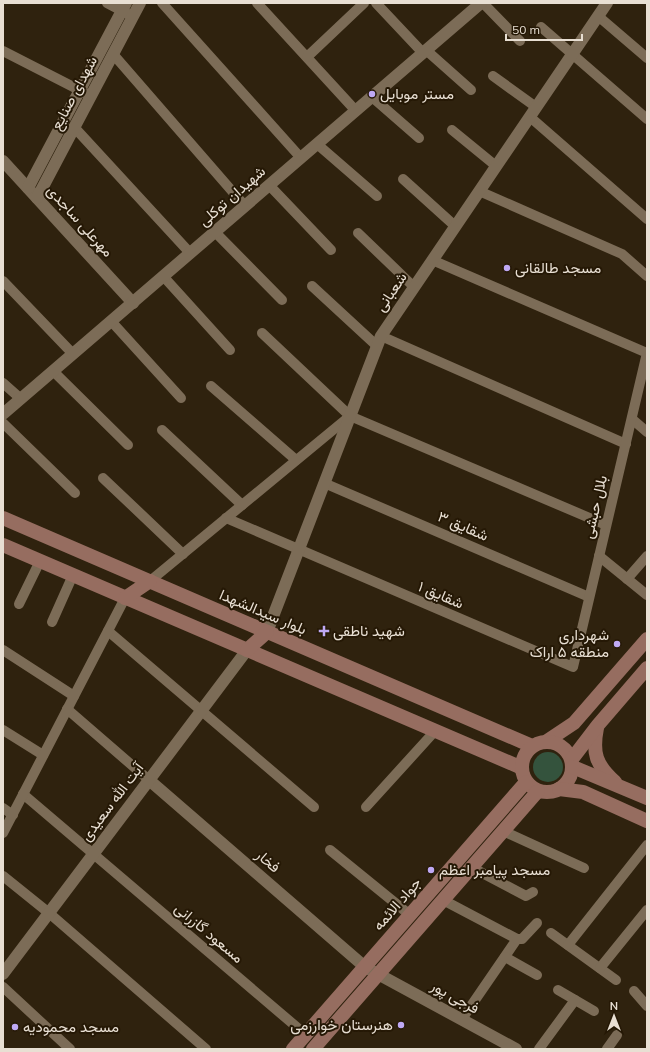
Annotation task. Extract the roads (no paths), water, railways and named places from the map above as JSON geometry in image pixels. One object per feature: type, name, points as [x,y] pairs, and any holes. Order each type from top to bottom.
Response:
[{"type":"main road","name":"بلوار سیدالشهدا","points":[[3,518],[532,746]]},
{"type":"main road","points":[[3,545],[522,768]]},
{"type":"main road","points":[[125,598],[150,581]]},
{"type":"main road","points":[[247,650],[267,632]]},
{"type":"main road","points":[[547,741],[574,723],[647,639]]},
{"type":"main road","points":[[560,789],[569,780],[572,763],[598,725],[647,668]]},
{"type":"main road","points":[[598,725],[594,742],[595,755],[600,765],[625,789]]},
{"type":"main road","points":[[647,798],[572,763],[568,752],[555,742],[539,742],[532,746],[524,756],[522,768],[526,782],[532,787],[538,790],[553,791],[560,789],[583,792],[647,821]]},
{"type":"main road","name":"جواد الائمه","points":[[293,1049],[526,782]]},
{"type":"main road","points":[[314,1049],[538,790]]},
{"type":"street","points":[[107,3],[127,10]]},
{"type":"street","name":"شهدای صنایع","points":[[37,198],[46,167],[127,10],[140,3]]},
{"type":"street","points":[[162,3],[301,158]]},
{"type":"street","points":[[257,3],[356,111]]},
{"type":"street","points":[[307,57],[364,3]]},
{"type":"street","points":[[376,3],[424,52],[471,90]]},
{"type":"street","name":"شعبانی","points":[[267,632],[379,341],[414,286],[607,3]]},
{"type":"street","points":[[477,4],[520,42]]},
{"type":"street","name":"شهیدان توکلی","points":[[3,414],[356,111],[477,4]]},
{"type":"street","name":"شهدای صنایع","points":[[28,188],[46,167],[74,126],[85,93],[113,54],[127,10]]},
{"type":"street","points":[[598,16],[647,58]]},
{"type":"street","points":[[541,27],[647,119]]},
{"type":"street","points":[[3,51],[85,93]]},
{"type":"street","points":[[113,54],[245,206]]},
{"type":"street","points":[[493,76],[647,219]]},
{"type":"street","points":[[372,97],[419,138]]},
{"type":"street","points":[[74,126],[190,253]]},
{"type":"street","points":[[452,130],[496,166]]},
{"type":"street","points":[[317,144],[377,196]]},
{"type":"street","name":"مهرعلی ساجدی","points":[[3,161],[133,303]]},
{"type":"street","points":[[403,179],[455,226]]},
{"type":"street","points":[[269,185],[331,250]]},
{"type":"street","points":[[479,191],[622,254],[647,276]]},
{"type":"street","points":[[215,232],[282,300]]},
{"type":"street","points":[[358,233],[414,286]]},
{"type":"street","points":[[432,260],[647,353]]},
{"type":"street","points":[[163,276],[230,350]]},
{"type":"street","points":[[3,281],[73,354]]},
{"type":"street","points":[[312,286],[379,341],[626,444]]},
{"type":"street","points":[[111,321],[181,398]]},
{"type":"street","points":[[262,333],[350,416],[606,526]]},
{"type":"street","name":"بلال حبشی","points":[[573,667],[647,353]]},
{"type":"street","points":[[53,371],[128,445]]},
{"type":"street","points":[[3,383],[20,399]]},
{"type":"street","points":[[211,386],[296,460]]},
{"type":"street","points":[[150,581],[350,416]]},
{"type":"street","points":[[632,419],[647,432]]},
{"type":"street","points":[[3,423],[75,493]]},
{"type":"street","points":[[162,430],[242,505]]},
{"type":"street","points":[[102,478],[183,554]]},
{"type":"street","name":"شقایق ۳","points":[[324,483],[589,597]]},
{"type":"street","name":"شقایق ۱","points":[[226,518],[573,667]]},
{"type":"street","points":[[599,556],[647,595]]},
{"type":"street","points":[[627,579],[647,556]]},
{"type":"street","points":[[19,604],[40,561]]},
{"type":"street","points":[[52,622],[73,575]]},
{"type":"street","points":[[3,833],[125,598]]},
{"type":"street","points":[[108,631],[314,807]]},
{"type":"street","points":[[3,650],[74,696]]},
{"type":"street","name":"آیت الله سعیدی","points":[[3,974],[247,650]]},
{"type":"street","points":[[67,709],[149,780]]},
{"type":"street","points":[[3,730],[44,755]]},
{"type":"street","points":[[366,807],[435,731]]},
{"type":"street","name":"فخار","points":[[149,780],[365,967],[379,973]]},
{"type":"street","name":"مسعود گازرانی","points":[[23,794],[306,1035]]},
{"type":"street","points":[[3,808],[12,814]]},
{"type":"street","points":[[503,831],[584,868]]},
{"type":"street","points":[[568,945],[647,845]]},
{"type":"street","points":[[330,850],[410,916]]},
{"type":"street","points":[[471,868],[526,896],[534,892]]},
{"type":"street","points":[[3,876],[206,1049]]},
{"type":"street","points":[[443,900],[517,939]]},
{"type":"street","points":[[600,968],[647,910]]},
{"type":"street","points":[[462,1019],[517,939],[522,938],[537,923]]},
{"type":"street","points":[[551,933],[616,980]]},
{"type":"street","points":[[505,957],[537,975]]},
{"type":"street","name":"فرجی پور","points":[[379,973],[516,1049]]},
{"type":"street","points":[[3,987],[70,1049]]},
{"type":"street","points":[[558,990],[594,1011]]},
{"type":"street","points":[[634,991],[647,1006]]},
{"type":"street","points":[[539,1049],[575,1000]]},
{"type":"street","points":[[607,1049],[617,1035]]},
{"type":"place","name":"مستر موبایل","points":[[372,94]]},
{"type":"place","name":"مسجد طالقانی","points":[[507,268]]},
{"type":"place","name":"شهید ناطقی","points":[[324,631]]},
{"type":"place","name":"شهرداری منطقه ۵ اراک","points":[[617,644]]},
{"type":"place","name":"مسجد پیامبر اعظم","points":[[431,870]]},
{"type":"place","name":"هنرستان خوارزمی","points":[[401,1025]]},
{"type":"place","name":"مسجد محمودیه","points":[[15,1027]]}]
